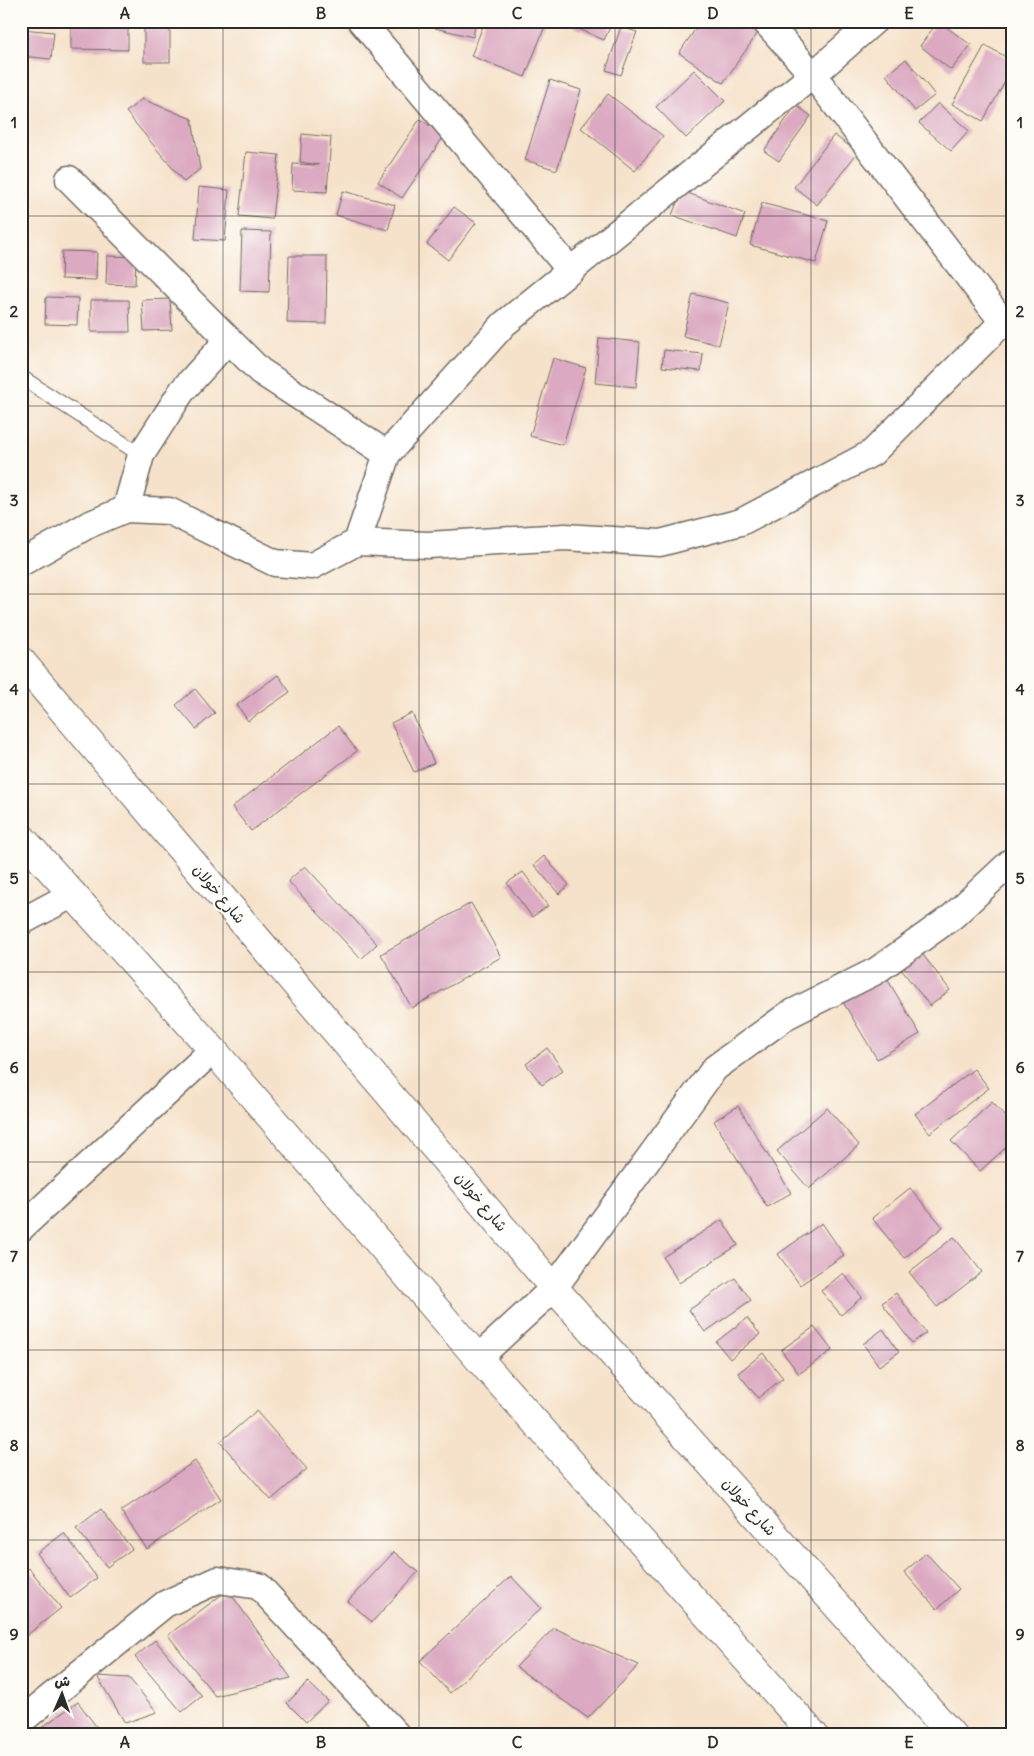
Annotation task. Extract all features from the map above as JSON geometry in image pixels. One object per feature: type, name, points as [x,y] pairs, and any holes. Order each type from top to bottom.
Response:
[{"type":"main road","name":"شارع خولان","points":[[21,661],[554,1288],[952,1735]]},
{"type":"main road","points":[[21,837],[213,1050],[478,1358],[814,1735]]},
{"type":"street","points":[[361,21],[571,271]]},
{"type":"street","points":[[21,563],[88,525],[126,509],[169,511],[275,563],[312,566],[357,542],[428,545],[565,537],[660,543],[741,522],[872,453],[1008,318],[813,75],[765,21]]},
{"type":"street","points":[[357,542],[387,454],[504,324],[813,75],[874,21]]},
{"type":"street","points":[[69,179],[260,371],[387,454]]},
{"type":"street","points":[[126,509],[141,455],[182,392],[228,340]]},
{"type":"street","points":[[478,1358],[554,1288],[715,1068],[788,1014],[876,971],[953,916],[1013,860]]},
{"type":"street","points":[[21,922],[73,894]]},
{"type":"street","points":[[21,1228],[213,1050]]},
{"type":"street","points":[[21,1721],[165,1604],[218,1580],[258,1586],[397,1735]]},
{"type":"lane","points":[[21,377],[141,455]]},
{"type":"building","points":[[71,21],[128,21],[128,50],[71,49]]},
{"type":"building","points":[[144,21],[170,21],[170,62],[144,62]]},
{"type":"building","points":[[437,21],[476,21],[473,37],[435,28]]},
{"type":"building","points":[[485,21],[547,21],[525,77],[471,56]]},
{"type":"building","points":[[571,21],[608,21],[612,23],[604,40],[570,25]]},
{"type":"building","points":[[701,21],[754,21],[762,27],[723,83],[679,53]]},
{"type":"building","points":[[938,21],[971,45],[951,70],[920,46]]},
{"type":"building","points":[[621,27],[637,32],[621,75],[606,70]]},
{"type":"building","points":[[21,29],[54,32],[51,59],[21,56]]},
{"type":"building","points":[[985,45],[1013,61],[1013,67],[983,121],[952,104]]},
{"type":"building","points":[[906,59],[935,95],[915,111],[886,75]]},
{"type":"building","points":[[694,70],[725,101],[686,138],[656,107]]},
{"type":"building","points":[[550,80],[581,90],[557,170],[525,160]]},
{"type":"building","points":[[608,94],[663,136],[635,171],[581,128]]},
{"type":"building","points":[[142,99],[192,119],[200,169],[184,182],[126,112]]},
{"type":"building","points":[[938,103],[969,131],[951,151],[919,123]]},
{"type":"building","points":[[796,105],[811,116],[779,161],[764,151]]},
{"type":"building","points":[[420,119],[444,136],[402,198],[378,182]]},
{"type":"building","points":[[302,134],[331,137],[327,192],[292,190],[293,164],[319,165],[300,162]]},
{"type":"building","points":[[834,135],[858,152],[817,205],[794,187]]},
{"type":"building","points":[[246,152],[279,155],[272,219],[239,216]]},
{"type":"building","points":[[199,187],[229,190],[225,241],[195,239]]},
{"type":"building","points":[[343,191],[395,205],[388,230],[336,215]]},
{"type":"building","points":[[682,191],[745,214],[737,238],[672,215]]},
{"type":"building","points":[[762,203],[828,221],[816,263],[750,245]]},
{"type":"building","points":[[454,207],[476,223],[448,260],[427,244]]},
{"type":"building","points":[[242,231],[271,232],[269,292],[240,291]]},
{"type":"building","points":[[62,251],[97,252],[96,280],[61,279]]},
{"type":"building","points":[[107,256],[136,257],[135,285],[106,284]]},
{"type":"building","points":[[289,256],[327,256],[326,324],[287,323]]},
{"type":"building","points":[[693,294],[729,303],[719,345],[683,336]]},
{"type":"building","points":[[46,297],[78,298],[77,325],[45,324]]},
{"type":"building","points":[[170,299],[172,330],[144,331],[142,300]]},
{"type":"building","points":[[91,300],[129,300],[130,332],[91,332]]},
{"type":"building","points":[[599,338],[640,342],[636,387],[595,383]]},
{"type":"building","points":[[664,350],[703,354],[701,371],[662,367]]},
{"type":"building","points":[[553,358],[586,368],[563,445],[530,436]]},
{"type":"building","points":[[278,675],[290,692],[248,721],[237,705]]},
{"type":"building","points":[[195,689],[215,713],[196,729],[176,705]]},
{"type":"building","points":[[412,713],[434,763],[414,772],[391,723]]},
{"type":"building","points":[[338,726],[357,751],[251,831],[232,807]]},
{"type":"building","points":[[544,856],[569,885],[559,894],[534,865]]},
{"type":"building","points":[[305,866],[377,944],[361,959],[288,881]]},
{"type":"building","points":[[523,872],[548,906],[532,917],[507,883]]},
{"type":"building","points":[[471,903],[501,957],[412,1008],[381,954]]},
{"type":"building","points":[[910,938],[950,990],[930,1006],[889,954]]},
{"type":"building","points":[[883,972],[920,1034],[877,1059],[840,997]]},
{"type":"building","points":[[547,1048],[563,1070],[542,1085],[526,1064]]},
{"type":"building","points":[[974,1069],[989,1088],[930,1133],[915,1114]]},
{"type":"building","points":[[992,1102],[1013,1124],[1013,1141],[980,1171],[951,1141]]},
{"type":"building","points":[[738,1106],[791,1193],[767,1207],[714,1121]]},
{"type":"building","points":[[827,1108],[859,1145],[809,1189],[777,1151]]},
{"type":"building","points":[[910,1188],[943,1227],[904,1258],[872,1218]]},
{"type":"building","points":[[722,1220],[738,1245],[679,1283],[663,1257]]},
{"type":"building","points":[[822,1223],[844,1255],[800,1285],[778,1254]]},
{"type":"building","points":[[954,1237],[982,1272],[937,1307],[909,1272]]},
{"type":"building","points":[[843,1273],[862,1297],[841,1315],[821,1291]]},
{"type":"building","points":[[735,1278],[751,1300],[705,1332],[689,1310]]},
{"type":"building","points":[[896,1293],[926,1333],[912,1343],[882,1303]]},
{"type":"building","points":[[747,1318],[760,1334],[730,1359],[716,1342]]},
{"type":"building","points":[[814,1327],[832,1350],[799,1374],[781,1350]]},
{"type":"building","points":[[883,1329],[899,1352],[879,1366],[863,1344]]},
{"type":"building","points":[[763,1353],[783,1378],[758,1398],[738,1373]]},
{"type":"building","points":[[256,1411],[307,1469],[271,1500],[220,1442]]},
{"type":"building","points":[[195,1461],[221,1499],[147,1549],[121,1511]]},
{"type":"building","points":[[101,1509],[132,1549],[107,1567],[76,1528]]},
{"type":"building","points":[[64,1533],[97,1578],[70,1598],[37,1553]]},
{"type":"building","points":[[394,1552],[418,1572],[372,1622],[348,1601]]},
{"type":"building","points":[[926,1553],[959,1589],[937,1609],[904,1572]]},
{"type":"building","points":[[29,1568],[61,1608],[21,1640],[21,1574]]},
{"type":"building","points":[[511,1576],[541,1608],[450,1693],[420,1661]]},
{"type":"building","points":[[228,1590],[291,1678],[215,1696],[168,1635]]},
{"type":"building","points":[[554,1628],[639,1665],[588,1718],[516,1667]]},
{"type":"building","points":[[155,1640],[202,1696],[182,1712],[135,1657]]},
{"type":"building","points":[[97,1676],[129,1678],[157,1712],[125,1723]]},
{"type":"building","points":[[308,1682],[328,1701],[306,1722],[287,1703]]},
{"type":"building","points":[[78,1702],[101,1733],[31,1735]]}]
